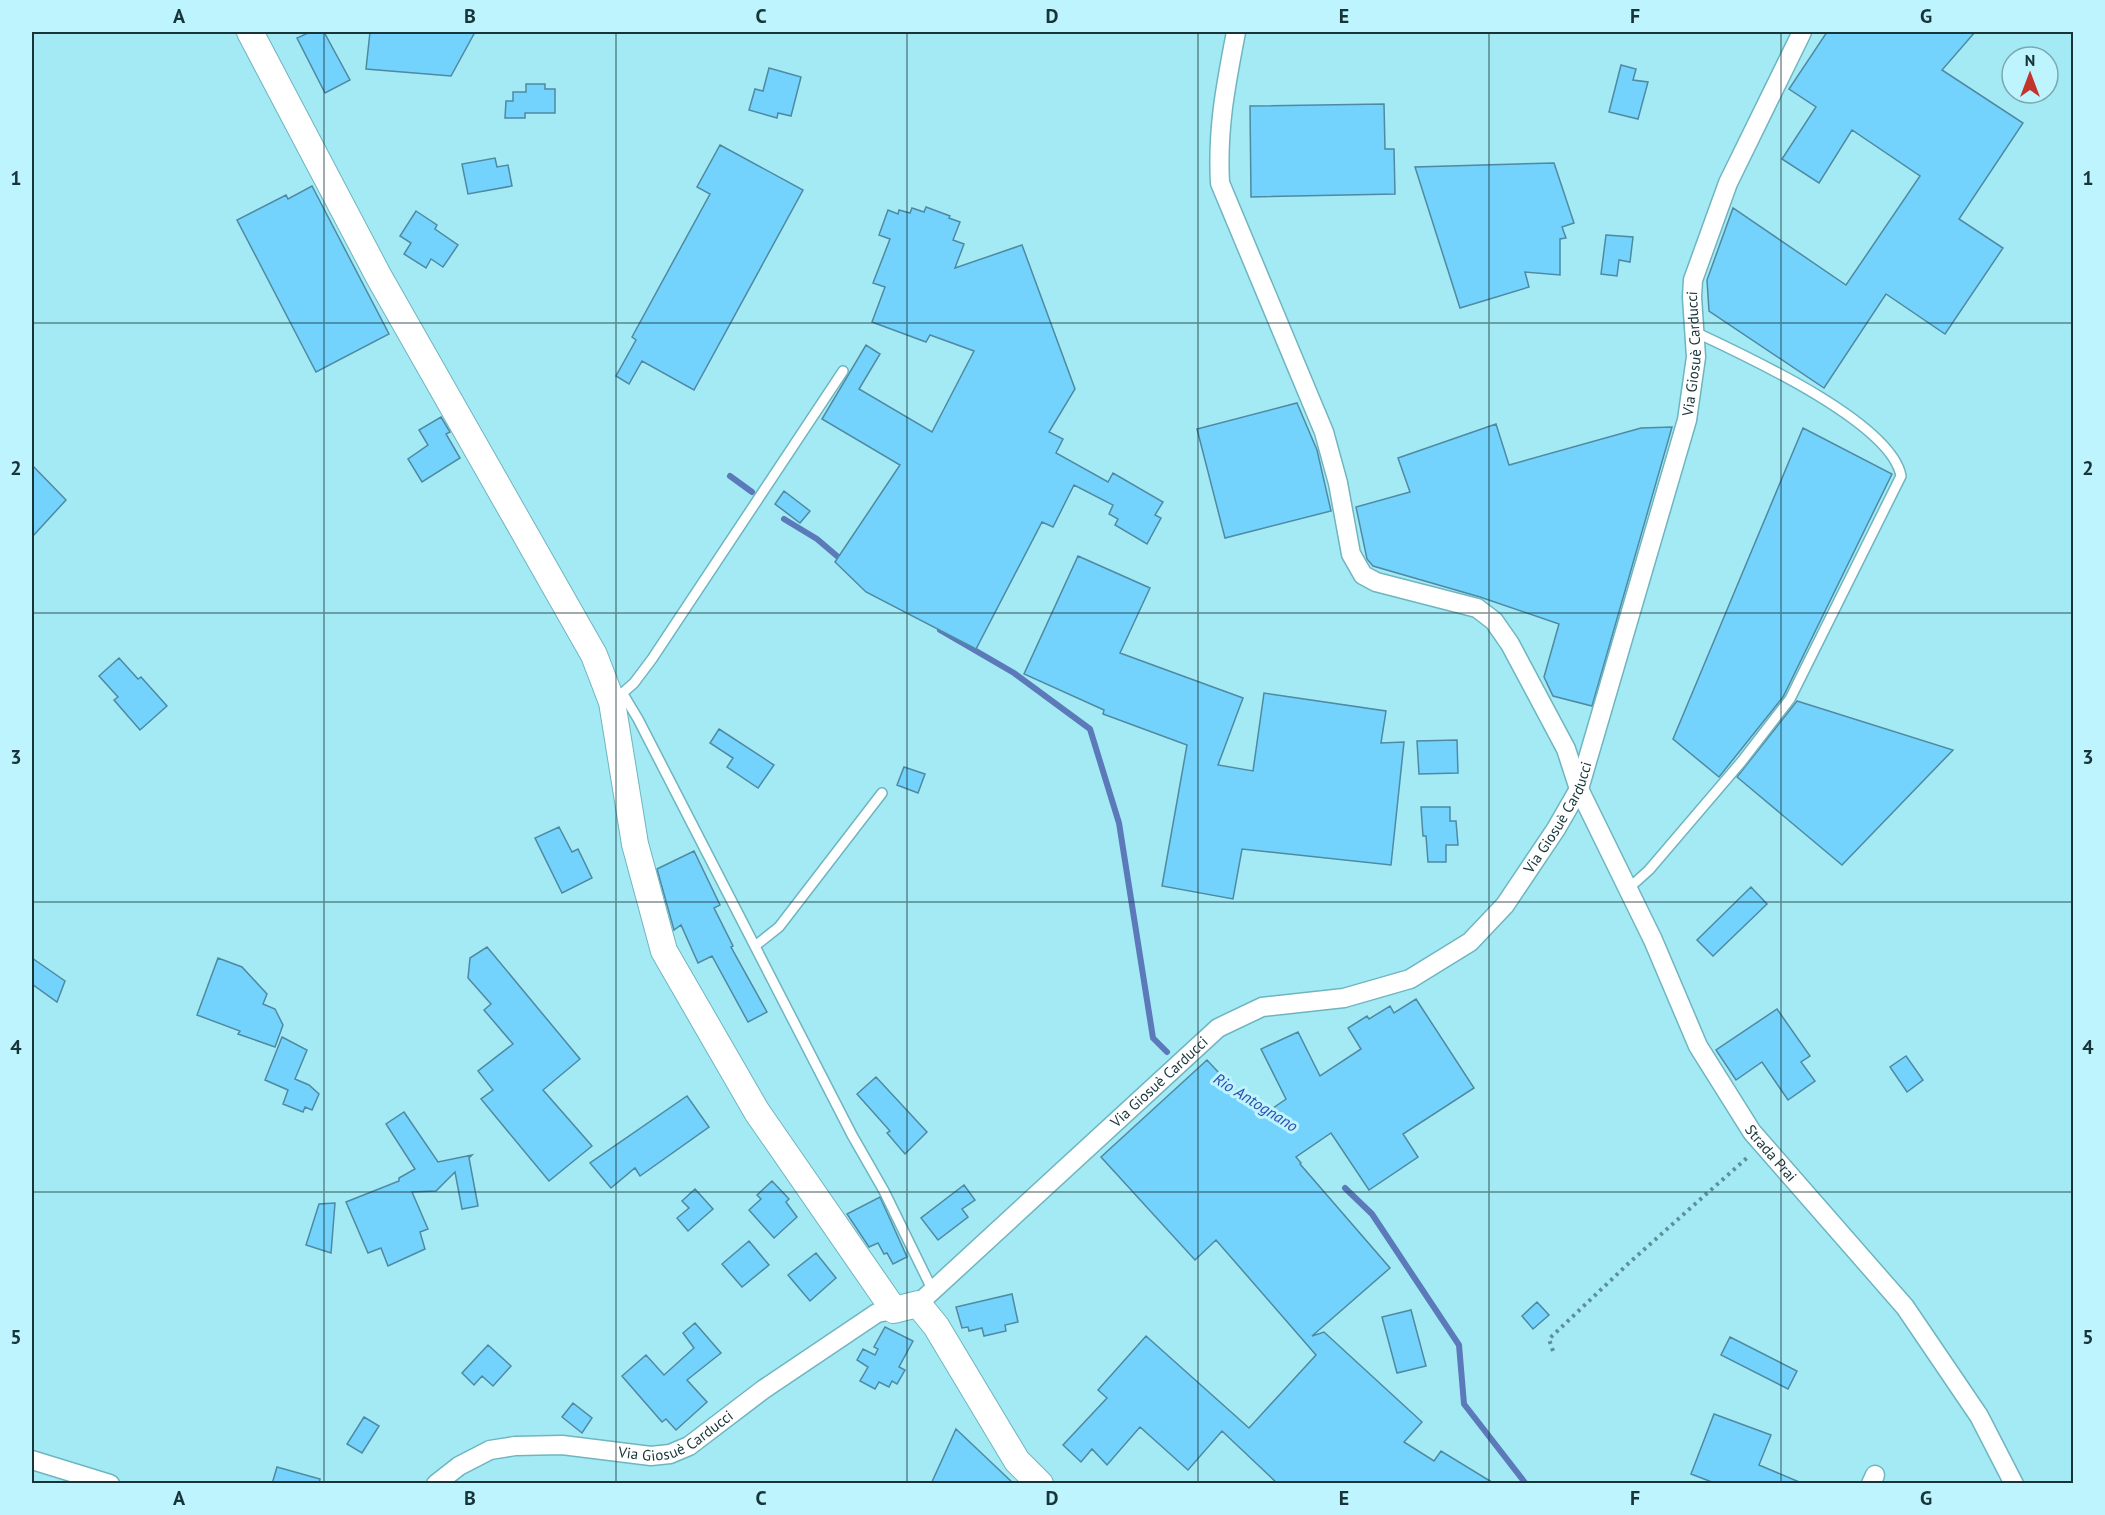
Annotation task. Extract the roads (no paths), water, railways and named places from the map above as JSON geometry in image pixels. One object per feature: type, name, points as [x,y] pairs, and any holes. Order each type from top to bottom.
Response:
[{"type":"street","points":[[250,32],[379,277],[617,698],[634,844],[664,951],[757,1112],[894,1310],[926,1297],[936,1326],[1017,1461],[1040,1484]]},
{"type":"street","name":"Strada Prai","points":[[1236,32],[1218,148],[1220,183],[1324,432],[1338,483],[1351,554],[1356,566],[1363,575],[1376,582],[1477,608],[1494,621],[1510,644],[1566,749],[1579,789],[1629,888],[1698,1046],[1734,1106],[1762,1144],[1905,1307],[1979,1416],[2014,1484]]},
{"type":"street","name":"Via Giosuè Carducci","points":[[926,1297],[1218,1028],[1262,1007],[1344,998],[1410,979],[1470,942],[1504,905],[1556,829],[1579,789],[1687,420],[1696,357],[1693,280],[1728,183],[1802,32]]},
{"type":"street","name":"Via Giosuè Carducci","points":[[436,1484],[459,1466],[490,1450],[515,1446],[562,1445],[651,1456],[670,1454],[689,1446],[764,1389],[877,1313],[894,1310]]},
{"type":"street","points":[[32,1460],[110,1484]]},
{"type":"lane","points":[[1629,888],[1649,870],[1790,699],[1901,476],[1899,465],[1890,453],[1862,424],[1844,411],[1738,352],[1695,332]]},
{"type":"lane","points":[[843,371],[652,659],[634,683],[617,698],[638,719],[852,1136],[884,1191],[926,1297]]},
{"type":"lane","points":[[755,946],[779,927],[882,793]]},
{"type":"waterway","name":"Rio Antognano","points":[[730,476],[752,492]]},
{"type":"waterway","points":[[784,519],[817,539],[844,562]]},
{"type":"waterway","points":[[940,630],[1014,673],[1090,729],[1119,823],[1153,1038],[1167,1052]]},
{"type":"waterway","points":[[1345,1188],[1372,1214],[1459,1345],[1464,1404],[1526,1484]]}]
